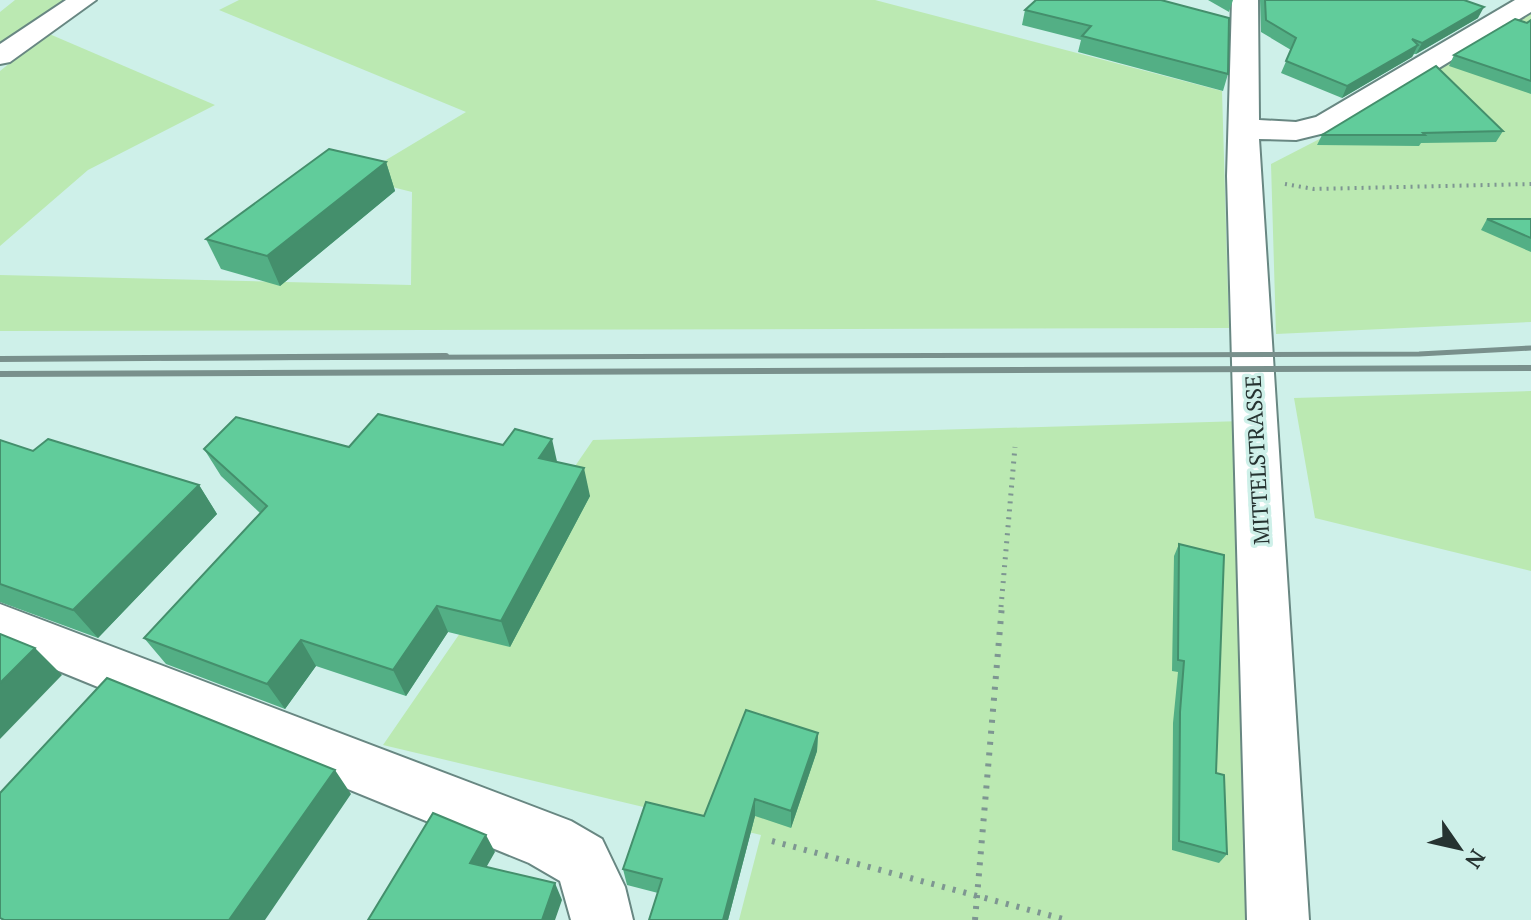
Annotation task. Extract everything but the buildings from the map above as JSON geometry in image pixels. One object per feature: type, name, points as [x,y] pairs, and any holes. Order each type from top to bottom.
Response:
[{"type":"street","points":[[0,56],[83,0]]},
{"type":"street","name":"MITTELSTRASSE","points":[[1245,0],[1243,176],[1278,920]]},
{"type":"street","points":[[1242,129],[1296,131],[1326,124],[1531,1]]},
{"type":"street","points":[[0,625],[550,842],[581,860],[594,887],[602,920]]},
{"type":"path","points":[[1243,176],[1314,189],[1531,184]]},
{"type":"path","points":[[975,920],[1015,447]]},
{"type":"path","points":[[772,841],[1067,920]]},
{"type":"green space","points":[[15,0],[69,0],[0,49],[0,12]]},
{"type":"green space","points":[[239,0],[875,0],[1222,91],[1229,328],[0,331],[0,275],[411,285],[412,192],[356,178],[466,112],[219,10]]},
{"type":"green space","points":[[1531,12],[1531,322],[1276,334],[1271,164],[1370,113]]},
{"type":"green space","points":[[47,33],[215,105],[88,170],[0,246],[0,71]]},
{"type":"green space","points":[[1531,391],[1531,571],[1315,518],[1294,398]]},
{"type":"green space","points":[[1243,421],[1253,920],[739,920],[761,835],[383,745],[593,440]]},
{"type":"railway","points":[[162,358],[1419,354],[1531,348]]},
{"type":"railway","points":[[0,359],[446,356]]},
{"type":"railway","points":[[0,374],[1531,368]]}]
